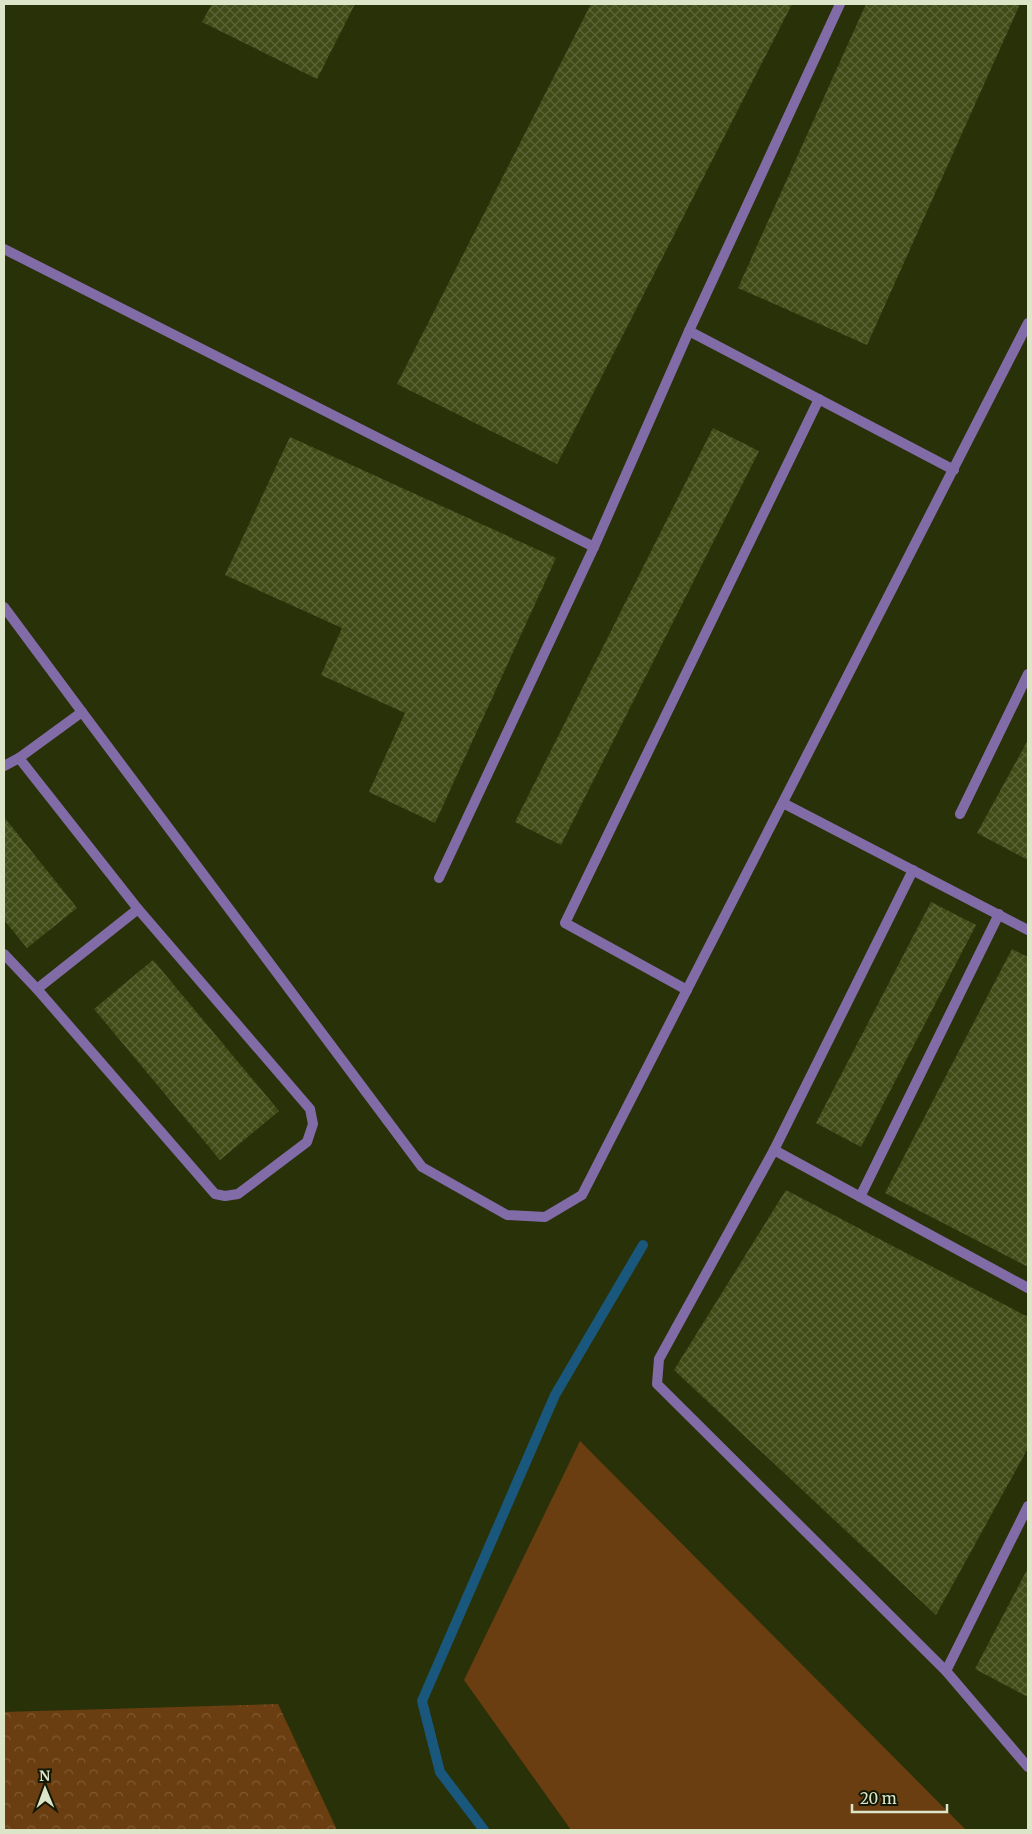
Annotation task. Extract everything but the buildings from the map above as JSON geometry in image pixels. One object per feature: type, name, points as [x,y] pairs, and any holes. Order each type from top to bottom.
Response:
[{"type":"street","points":[[439,878],[594,547],[689,332],[840,4]]},
{"type":"street","points":[[4,249],[594,547]]},
{"type":"street","points":[[4,607],[422,1167],[507,1215],[545,1217],[582,1194],[1028,324]]},
{"type":"street","points":[[689,332],[954,470]]},
{"type":"street","points":[[687,990],[565,923],[819,399]]},
{"type":"street","points":[[960,814],[1028,674]]},
{"type":"street","points":[[4,766],[19,758],[82,712]]},
{"type":"street","points":[[4,954],[37,989],[215,1194],[225,1196],[238,1194],[307,1142],[313,1124],[310,1109],[138,909],[19,758]]},
{"type":"street","points":[[783,803],[1028,930]]},
{"type":"street","points":[[914,870],[774,1150],[659,1359],[657,1384],[946,1671],[1028,1767]]},
{"type":"street","points":[[37,989],[138,909]]},
{"type":"street","points":[[860,1197],[999,914]]},
{"type":"street","points":[[774,1150],[1028,1288]]},
{"type":"street","points":[[946,1671],[1028,1506]]},
{"type":"green space","points":[[580,1441],[966,1830],[571,1830],[464,1680]]},
{"type":"green space","points":[[278,1704],[337,1830],[4,1830],[4,1712]]},
{"type":"waterway","points":[[484,1830],[440,1772],[422,1701],[555,1395],[643,1245]]}]
